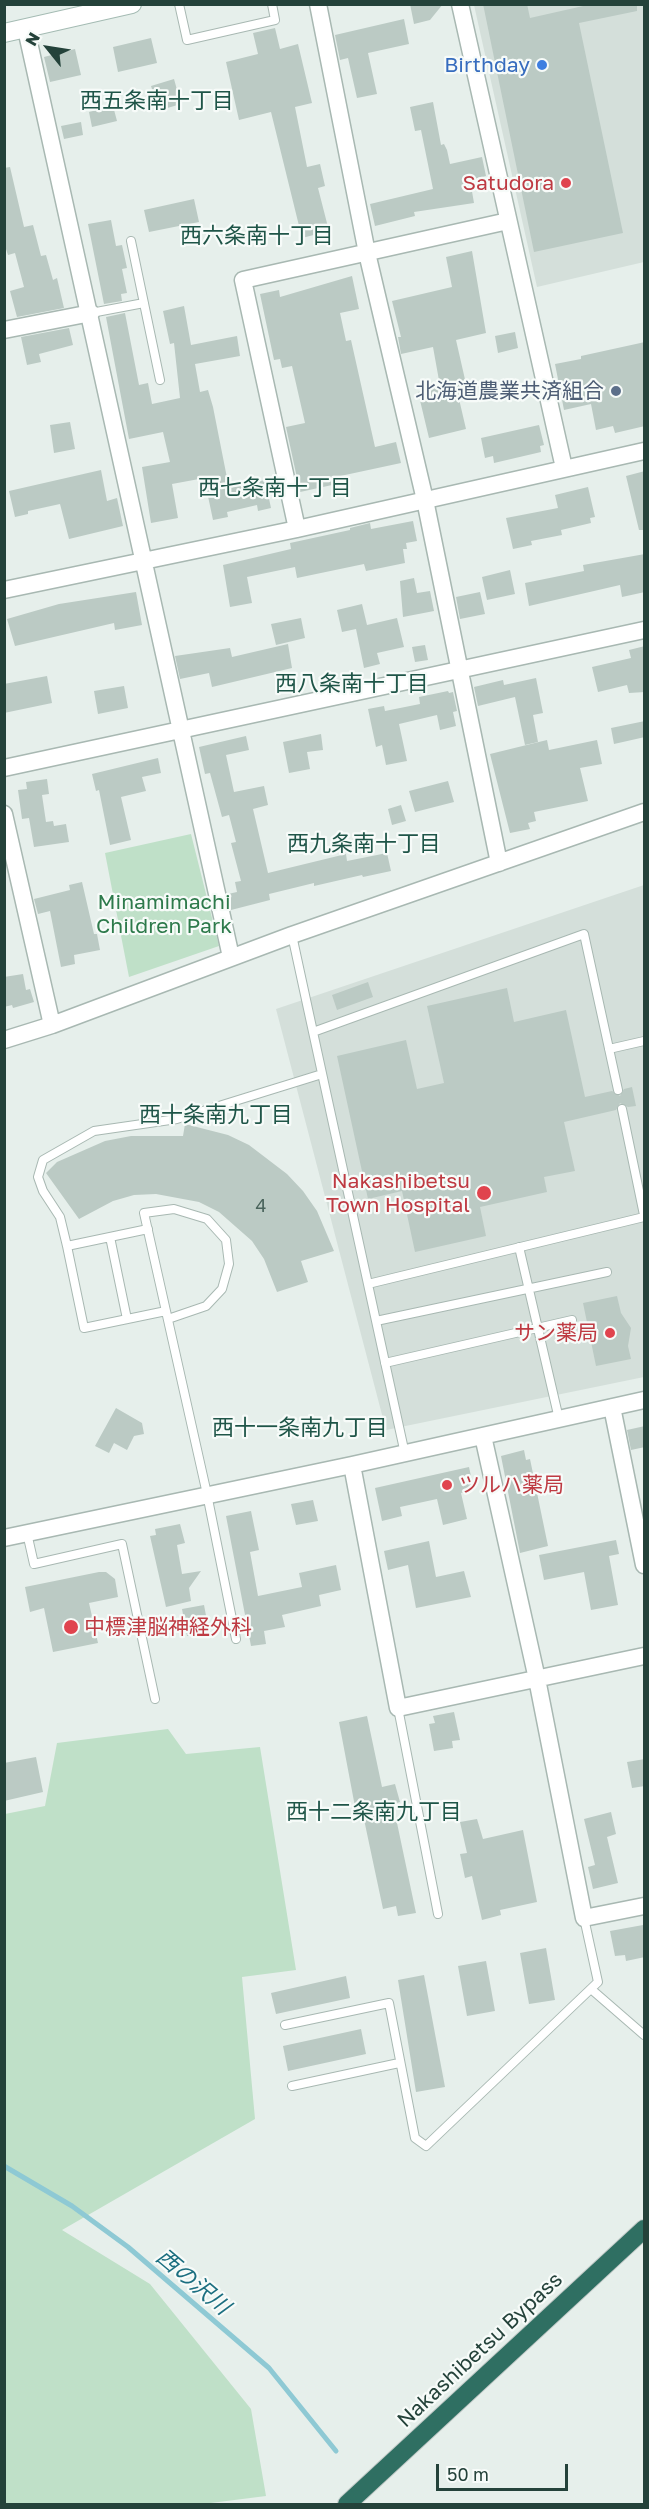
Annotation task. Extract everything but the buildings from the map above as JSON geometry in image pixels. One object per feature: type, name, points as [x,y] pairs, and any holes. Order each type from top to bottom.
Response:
[{"type":"highway","name":"Nakashibetsu Bypass","points":[[347,2505],[645,2229]]},
{"type":"main road","points":[[4,33],[132,4]]},
{"type":"street","points":[[318,4],[367,253],[425,500],[499,863]]},
{"type":"street","points":[[460,4],[564,468]]},
{"type":"street","points":[[26,29],[146,560],[180,731],[231,957]]},
{"type":"street","points":[[297,529],[243,280],[508,221]]},
{"type":"street","points":[[4,330],[91,313]]},
{"type":"street","points":[[4,590],[297,529],[645,451]]},
{"type":"street","points":[[4,768],[645,630]]},
{"type":"street","points":[[4,1040],[52,1025],[292,935],[645,812]]},
{"type":"street","points":[[4,814],[52,1025]]},
{"type":"street","points":[[4,1538],[405,1454],[645,1400]]},
{"type":"street","points":[[612,1407],[645,1565]]},
{"type":"street","points":[[483,1436],[537,1679],[584,1918],[645,1906]]},
{"type":"street","points":[[352,1465],[398,1708],[645,1656]]},
{"type":"lane","points":[[179,4],[187,40],[275,20],[272,4]]},
{"type":"lane","points":[[131,241],[160,380]]},
{"type":"lane","points":[[91,313],[144,303]]},
{"type":"lane","points":[[313,1032],[584,934],[618,1090]]},
{"type":"lane","points":[[292,935],[405,1454]]},
{"type":"lane","points":[[609,1049],[645,1041]]},
{"type":"lane","points":[[236,1639],[207,1494],[167,1315],[148,1229],[144,1213],[174,1209],[207,1219],[226,1240],[228,1264],[222,1289],[206,1306],[167,1315],[127,1319],[84,1328],[60,1217],[43,1191],[38,1177],[43,1160],[94,1131],[177,1119],[322,1074]]},
{"type":"lane","points":[[368,1284],[645,1216],[640,1176],[622,1109]]},
{"type":"lane","points":[[67,1246],[148,1229]]},
{"type":"lane","points":[[110,1237],[127,1319]]},
{"type":"lane","points":[[519,1247],[559,1419]]},
{"type":"lane","points":[[376,1321],[607,1272]]},
{"type":"lane","points":[[385,1364],[572,1320]]},
{"type":"lane","points":[[27,1533],[34,1564],[122,1544],[155,1699]]},
{"type":"lane","points":[[398,1708],[438,1914]]},
{"type":"lane","points":[[285,2025],[389,2003],[399,2063],[416,2138],[426,2146],[598,1982],[584,1918]]},
{"type":"lane","points":[[591,1989],[645,2036]]},
{"type":"lane","points":[[292,2086],[399,2063]]},
{"type":"shaded area","points":[[474,5],[644,5],[644,262],[537,287]]},
{"type":"shaded area","name":"Nakashibetsu Town Hospital","points":[[644,885],[644,1377],[386,1430],[276,1009]]},
{"type":"green space","name":"Minamimachi Children Park","points":[[191,834],[219,946],[129,977],[105,853]]},
{"type":"green space","points":[[168,1729],[186,1754],[260,1747],[296,1970],[242,1977],[255,2119],[62,2230],[150,2284],[251,2409],[266,2496],[203,2504],[5,2504],[5,1814],[45,1806],[57,1743]]},
{"type":"waterway","name":"西の沢川","points":[[4,2166],[72,2206],[128,2247],[269,2368],[336,2451]]},
{"type":"place","name":"Birthday","points":[[542,65]]},
{"type":"place","name":"Satudora","points":[[566,183]]},
{"type":"place","name":"北海道農業共済組合","points":[[616,391]]},
{"type":"place","name":"Nakashibetsu Town Hospital","points":[[484,1193]]},
{"type":"place","name":"サン薬局","points":[[610,1333]]},
{"type":"place","name":"ツルハ薬局","points":[[447,1485]]},
{"type":"place","name":"中標津脳神経外科","points":[[71,1627]]},
{"type":"district","name":"西五条南十丁目","points":[[157,101]]},
{"type":"district","name":"西六条南十丁目","points":[[257,236]]},
{"type":"district","name":"西七条南十丁目","points":[[275,488]]},
{"type":"district","name":"西八条南十丁目","points":[[352,684]]},
{"type":"district","name":"西九条南十丁目","points":[[364,844]]},
{"type":"district","name":"西十条南九丁目","points":[[216,1115]]},
{"type":"district","name":"西十一条南九丁目","points":[[300,1428]]},
{"type":"district","name":"西十二条南九丁目","points":[[374,1812]]}]
